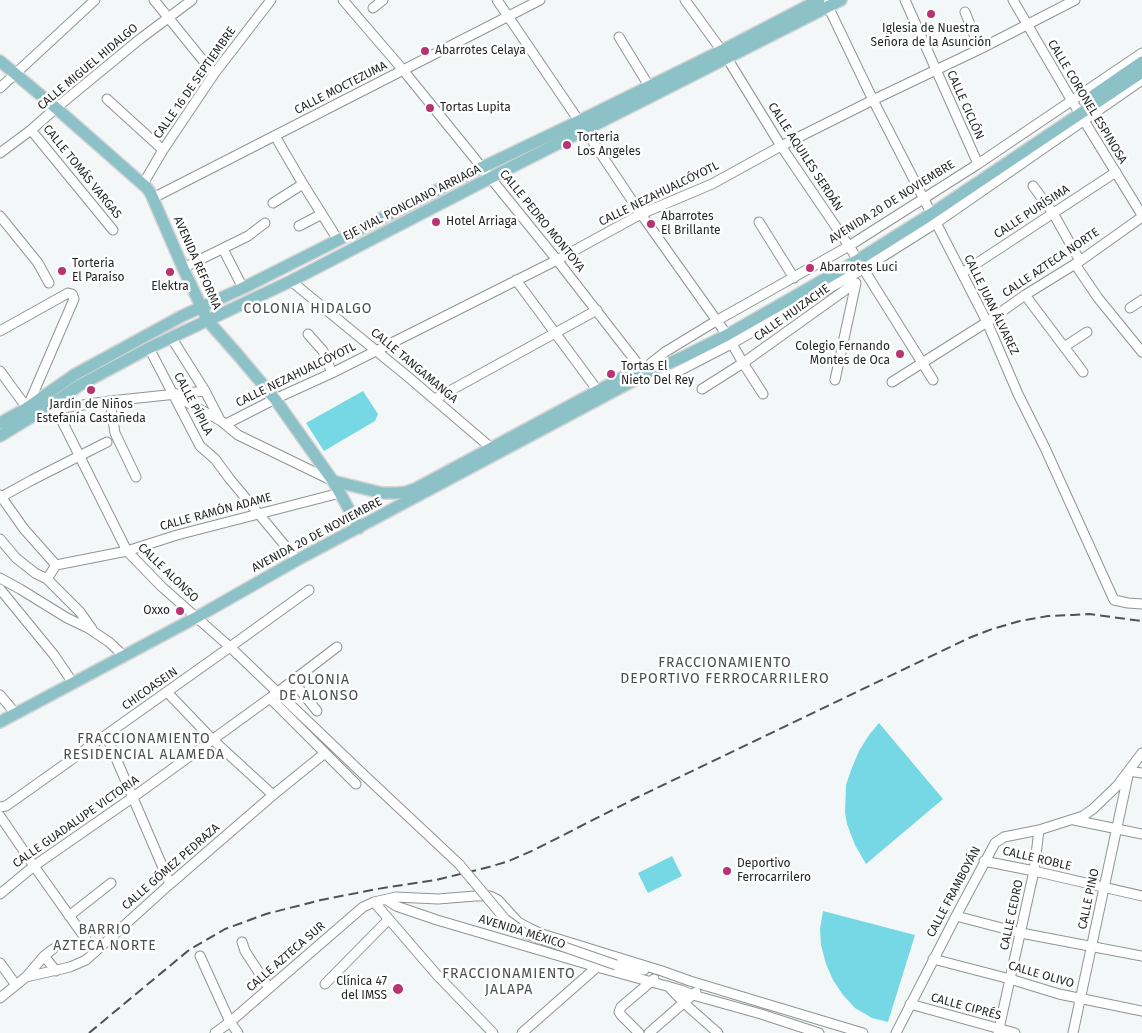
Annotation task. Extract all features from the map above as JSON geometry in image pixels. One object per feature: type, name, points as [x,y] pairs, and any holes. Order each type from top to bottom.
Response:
[{"type":"main road","name":"EJE VIAL PONCIANO ARRIAGA","points":[[0,423],[27,408],[74,375],[182,316],[243,288],[482,168],[582,126],[724,55],[824,2],[841,0]]},
{"type":"main road","name":"EJE VIAL PONCIANO ARRIAGA","points":[[0,436],[54,407],[80,385],[149,348],[291,281],[490,178],[650,86],[724,55]]},
{"type":"main road","name":"AVENIDA REFORMA","points":[[0,61],[147,188],[208,321],[275,399],[333,481],[359,528]]},
{"type":"main road","name":"AVENIDA 20 DE NOVIEMBRE","points":[[0,722],[197,617],[647,368],[724,332],[856,258],[930,211],[1078,110],[1142,62]]},
{"type":"main road","name":"AVENIDA 20 DE NOVIEMBRE","points":[[1078,110],[1142,72]]},
{"type":"main road","name":"AVENIDA 20 DE NOVIEMBRE","points":[[333,481],[382,493],[397,494],[414,489],[494,451]]},
{"type":"street","points":[[0,88],[95,0]]},
{"type":"street","points":[[154,0],[214,74]]},
{"type":"street","name":"CALLE MIGUEL HIDALGO","points":[[0,153],[32,130],[140,39],[192,0]]},
{"type":"street","name":"CALLE 16 DE SEPTIEMBRE","points":[[143,184],[163,150],[214,74],[271,0]]},
{"type":"street","name":"CALLE PEDRO MONTOYA","points":[[343,0],[403,70],[597,310],[647,368]]},
{"type":"street","points":[[373,8],[383,0]]},
{"type":"street","points":[[497,0],[641,214],[724,332],[763,394]]},
{"type":"street","name":"CALLE MOCTEZUMA","points":[[153,198],[540,0]]},
{"type":"street","name":"CALLE AQUILES SERDÁN","points":[[686,0],[856,258],[933,380]]},
{"type":"street","name":"CALLE CICLÓN","points":[[905,0],[978,164]]},
{"type":"street","name":"CALLE CORONEL ESPINOSA","points":[[1013,0],[1026,25],[1142,216]]},
{"type":"street","name":"CALLE NEZAHUALCÓYOTL","points":[[223,422],[332,373],[558,260],[641,214],[712,184],[781,146],[980,49],[1075,0]]},
{"type":"street","name":"CALLE JUAN ÁLVAREZ","points":[[824,2],[872,100],[987,322],[1018,394],[1045,448],[1114,600],[1142,604]]},
{"type":"street","points":[[965,12],[980,49]]},
{"type":"street","points":[[619,37],[650,86]]},
{"type":"street","name":"AVENIDA 20 DE NOVIEMBRE","points":[[1078,110],[1142,53]]},
{"type":"street","name":"AVENIDA 20 DE NOVIEMBRE","points":[[647,368],[666,352],[724,332],[794,278],[856,258],[930,211],[978,164],[1078,110],[1142,80]]},
{"type":"street","points":[[107,99],[163,150]]},
{"type":"street","name":"CALLE TOMÁS VARGAS","points":[[32,130],[113,230]]},
{"type":"street","points":[[275,136],[338,240]]},
{"type":"street","name":"CALLE PURÍSIMA","points":[[962,273],[1116,172]]},
{"type":"street","points":[[273,203],[303,184]]},
{"type":"street","points":[[1033,186],[1053,213],[1098,298],[1142,352]]},
{"type":"street","points":[[299,226],[322,214]]},
{"type":"street","points":[[0,216],[38,263],[49,283]]},
{"type":"street","name":"CALLE AZTECA NORTE","points":[[892,382],[1078,262],[1142,216]]},
{"type":"street","points":[[759,222],[794,278]]},
{"type":"street","points":[[183,268],[248,236],[265,223]]},
{"type":"street","points":[[223,248],[243,288]]},
{"type":"street","points":[[835,380],[856,283],[856,258]]},
{"type":"street","points":[[516,280],[600,394]]},
{"type":"street","name":"CALLE TANGAMANGA","points":[[291,281],[435,399],[494,451]]},
{"type":"street","name":"CALLE HUIZACHE","points":[[702,389],[856,283]]},
{"type":"street","points":[[0,331],[68,292],[72,294],[74,299],[27,408]]},
{"type":"street","points":[[1025,295],[1083,372]]},
{"type":"street","points":[[1130,308],[1142,300]]},
{"type":"street","points":[[435,399],[597,310]]},
{"type":"street","points":[[1064,348],[1087,332]]},
{"type":"street","points":[[308,334],[323,351],[332,373]]},
{"type":"street","points":[[171,337],[223,422]]},
{"type":"street","name":"CALLE PÍPILA","points":[[149,348],[200,446],[215,460],[297,560]]},
{"type":"street","points":[[0,371],[27,408]]},
{"type":"street","points":[[54,407],[204,391]]},
{"type":"street","points":[[173,394],[223,422],[238,435],[333,481]]},
{"type":"street","points":[[110,401],[115,432],[136,477]]},
{"type":"street","name":"CALLE ALONSO","points":[[54,407],[127,551],[162,587],[230,647],[325,753],[356,784]]},
{"type":"street","points":[[47,579],[56,565],[24,529],[0,496],[107,442]]},
{"type":"street","name":"CALLE RAMÓN ADAME","points":[[56,565],[127,551],[177,535],[340,493]]},
{"type":"street","points":[[0,539],[16,558],[35,573],[47,579],[80,612],[93,632]]},
{"type":"street","points":[[0,578],[93,632],[124,656]]},
{"type":"street","points":[[0,589],[54,655],[73,683]]},
{"type":"street","name":"CHICOASEIN","points":[[0,816],[3,807],[309,590]]},
{"type":"street","name":"CALLE GUADALUPE VICTORIA","points":[[0,894],[34,866],[132,798],[337,647]]},
{"type":"street","points":[[292,680],[317,711]]},
{"type":"street","points":[[167,692],[212,739],[273,795]]},
{"type":"street","points":[[0,695],[16,714]]},
{"type":"street","name":"CALLE ALONSO","points":[[274,695],[313,726]]},
{"type":"street","name":"AVENIDA MÉXICO","points":[[313,726],[459,864],[505,919],[524,934],[616,965],[632,969],[662,971]]},
{"type":"street","points":[[106,735],[170,884]]},
{"type":"street","name":"CALLE GÓMEZ PEDRAZA","points":[[0,998],[26,977],[56,971],[86,960],[170,884],[325,753]]},
{"type":"street","name":"CALLE FRAMBOYÁN","points":[[896,1033],[995,843],[1004,837],[1039,830],[1084,816],[1118,786],[1142,753]]},
{"type":"street","points":[[1129,771],[1142,773]]},
{"type":"street","name":"CALLE PINO","points":[[1073,1033],[1129,771]]},
{"type":"street","points":[[0,816],[95,952]]},
{"type":"street","points":[[1072,820],[1142,834]]},
{"type":"street","name":"CALLE CEDRO","points":[[999,1031],[1034,870],[1039,830]]},
{"type":"street","name":"CALLE ROBLE","points":[[984,861],[1034,870],[1142,896]]},
{"type":"street","points":[[69,916],[111,883]]},
{"type":"street","name":"AVENIDA MÉXICO","points":[[374,902],[396,898],[438,899],[490,896],[498,900],[518,922],[542,934],[863,1033]]},
{"type":"street","points":[[437,920],[431,911],[433,904],[438,899]]},
{"type":"street","name":"AVENIDA MÉXICO","points":[[387,900],[396,906],[437,920],[681,990],[819,1033]]},
{"type":"street","points":[[374,902],[437,975],[493,1033]]},
{"type":"street","name":"CALLE AZTECA SUR","points":[[215,1033],[363,907],[374,902]]},
{"type":"street","points":[[956,916],[1021,933],[1142,956]]},
{"type":"street","points":[[325,984],[388,920]]},
{"type":"street","points":[[242,942],[245,951],[269,988]]},
{"type":"street","points":[[26,977],[44,956],[53,949]]},
{"type":"street","points":[[44,956],[56,971]]},
{"type":"street","points":[[200,956],[230,1022],[238,1033]]},
{"type":"street","name":"CALLE OLIVO","points":[[933,959],[1080,1000],[1142,1011]]},
{"type":"street","points":[[0,963],[16,985]]},
{"type":"street","points":[[522,1033],[598,967]]},
{"type":"street","name":"AVENIDA MÉXICO","points":[[632,969],[652,982]]},
{"type":"street","points":[[639,1033],[621,1016],[621,1008],[662,971]]},
{"type":"street","points":[[649,1033],[704,985]]},
{"type":"street","points":[[667,986],[712,1031]]},
{"type":"street","points":[[761,1014],[765,1011],[766,1003]]},
{"type":"street","name":"CALLE CIPRÉS","points":[[910,1004],[999,1031],[1015,1033]]},
{"type":"shaded area","points":[[363,391],[378,414],[375,421],[324,451],[306,423]]},
{"type":"shaded area","points":[[879,723],[943,799],[866,864],[855,845],[847,824],[845,813],[846,785],[859,751]]},
{"type":"shaded area","points":[[672,856],[682,876],[648,893],[638,873]]},
{"type":"shaded area","points":[[823,911],[915,935],[888,1022],[872,1018],[855,1008],[833,980],[821,945],[820,929]]},
{"type":"railway","points":[[89,1033],[189,950],[225,929],[266,914],[321,900],[436,880],[509,861],[969,638],[992,629],[1048,616],[1089,614],[1142,621]]},
{"type":"place","name":"Iglesia de Nuestra Señora de la Asunción","points":[[931,14]]},
{"type":"place","name":"Abarrotes Celaya","points":[[425,51]]},
{"type":"place","name":"Tortas Lupita","points":[[430,108]]},
{"type":"place","name":"Torteria Los Angeles","points":[[567,145]]},
{"type":"place","name":"Hotel Arriaga","points":[[436,222]]},
{"type":"place","name":"Abarrotes El Brillante","points":[[651,224]]},
{"type":"place","name":"Abarrotes Luci","points":[[810,268]]},
{"type":"place","name":"Torteria El Paraiso","points":[[62,271]]},
{"type":"place","name":"Elektra","points":[[170,272]]},
{"type":"place","name":"Colegio Fernando Montes de Oca","points":[[900,354]]},
{"type":"place","name":"Tortas El Nieto Del Rey","points":[[611,374]]},
{"type":"place","name":"Jardín de Niños Estefanía Castañeda","points":[[91,390]]},
{"type":"place","name":"Oxxo","points":[[180,611]]},
{"type":"place","name":"Deportivo Ferrocarrilero","points":[[727,871]]},
{"type":"place","name":"Clínica 47 del IMSS","points":[[398,989]]},
{"type":"district","name":"COLONIA HIDALGO","points":[[308,309]]},
{"type":"district","name":"FRACCIONAMIENTO DEPORTIVO FERROCARRILERO","points":[[725,672]]},
{"type":"district","name":"COLONIA DE ALONSO","points":[[319,688]]},
{"type":"district","name":"FRACCIONAMIENTO RESIDENCIAL ALAMEDA","points":[[144,748]]},
{"type":"district","name":"BARRIO AZTECA NORTE","points":[[105,938]]},
{"type":"district","name":"FRACCIONAMIENTO JALAPA","points":[[509,982]]}]
